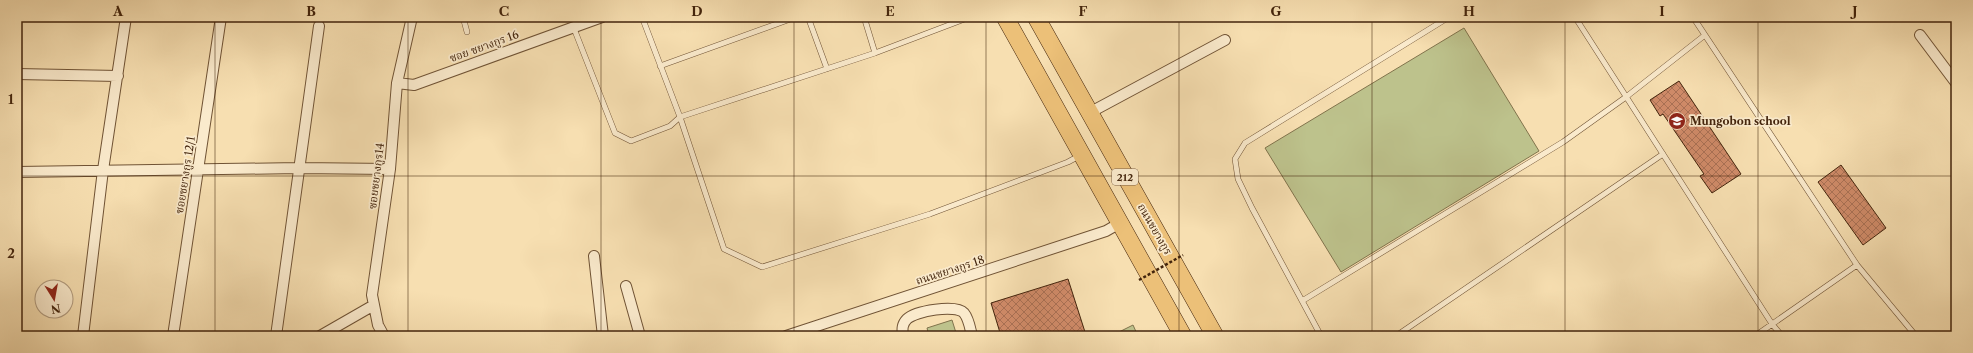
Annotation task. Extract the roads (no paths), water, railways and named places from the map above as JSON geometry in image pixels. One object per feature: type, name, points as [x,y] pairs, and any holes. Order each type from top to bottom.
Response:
[{"type":"main road","name":"212","points":[[1005,17],[1183,336]]},
{"type":"main road","name":"ถนนชยางกูร","points":[[1036,17],[1215,336]]},
{"type":"street","points":[[83,336],[103,170],[126,17]]},
{"type":"street","name":"ซอยชยางกูร 12/1","points":[[172,336],[220,17]]},
{"type":"street","name":"ซอยชยางกูร14","points":[[384,336],[378,325],[372,295],[390,169],[397,84],[412,17]]},
{"type":"street","name":"ซอย ชยางกูร 16","points":[[397,84],[414,85],[573,26],[602,17]]},
{"type":"street","points":[[276,336],[319,26]]},
{"type":"street","points":[[1920,35],[1956,83]]},
{"type":"street","points":[[1089,113],[1226,40]]},
{"type":"street","points":[[17,74],[118,76]]},
{"type":"street","points":[[17,172],[299,168],[390,169]]},
{"type":"street","name":"ถนนชยางกูร 18","points":[[786,336],[1106,231],[1120,223]]},
{"type":"street","points":[[594,256],[603,336]]},
{"type":"street","points":[[626,286],[640,336]]},
{"type":"street","points":[[320,336],[374,305]]},
{"type":"street","points":[[903,336],[902,326],[907,319],[914,315],[951,308],[962,311],[968,319],[972,336]]},
{"type":"lane","points":[[463,17],[468,32]]},
{"type":"lane","points":[[642,17],[680,117],[724,250],[762,267],[930,214],[1068,162],[1082,154]]},
{"type":"lane","points":[[660,66],[796,17]]},
{"type":"lane","points":[[808,17],[827,69]]},
{"type":"lane","points":[[864,17],[875,53]]},
{"type":"lane","points":[[573,26],[615,133],[632,141],[670,126],[680,117],[875,53],[970,17]]},
{"type":"lane","points":[[1321,336],[1238,179],[1235,159],[1245,143],[1449,17]]},
{"type":"lane","points":[[1575,17],[1772,324],[1782,336]]},
{"type":"lane","points":[[1693,17],[1857,265],[1916,336]]},
{"type":"lane","points":[[1302,300],[1563,142],[1626,97],[1705,35]]},
{"type":"lane","points":[[1396,336],[1663,154]]},
{"type":"lane","points":[[1755,336],[1857,265]]},
{"type":"place","name":"Mungobon school","points":[[1677,121]]}]
